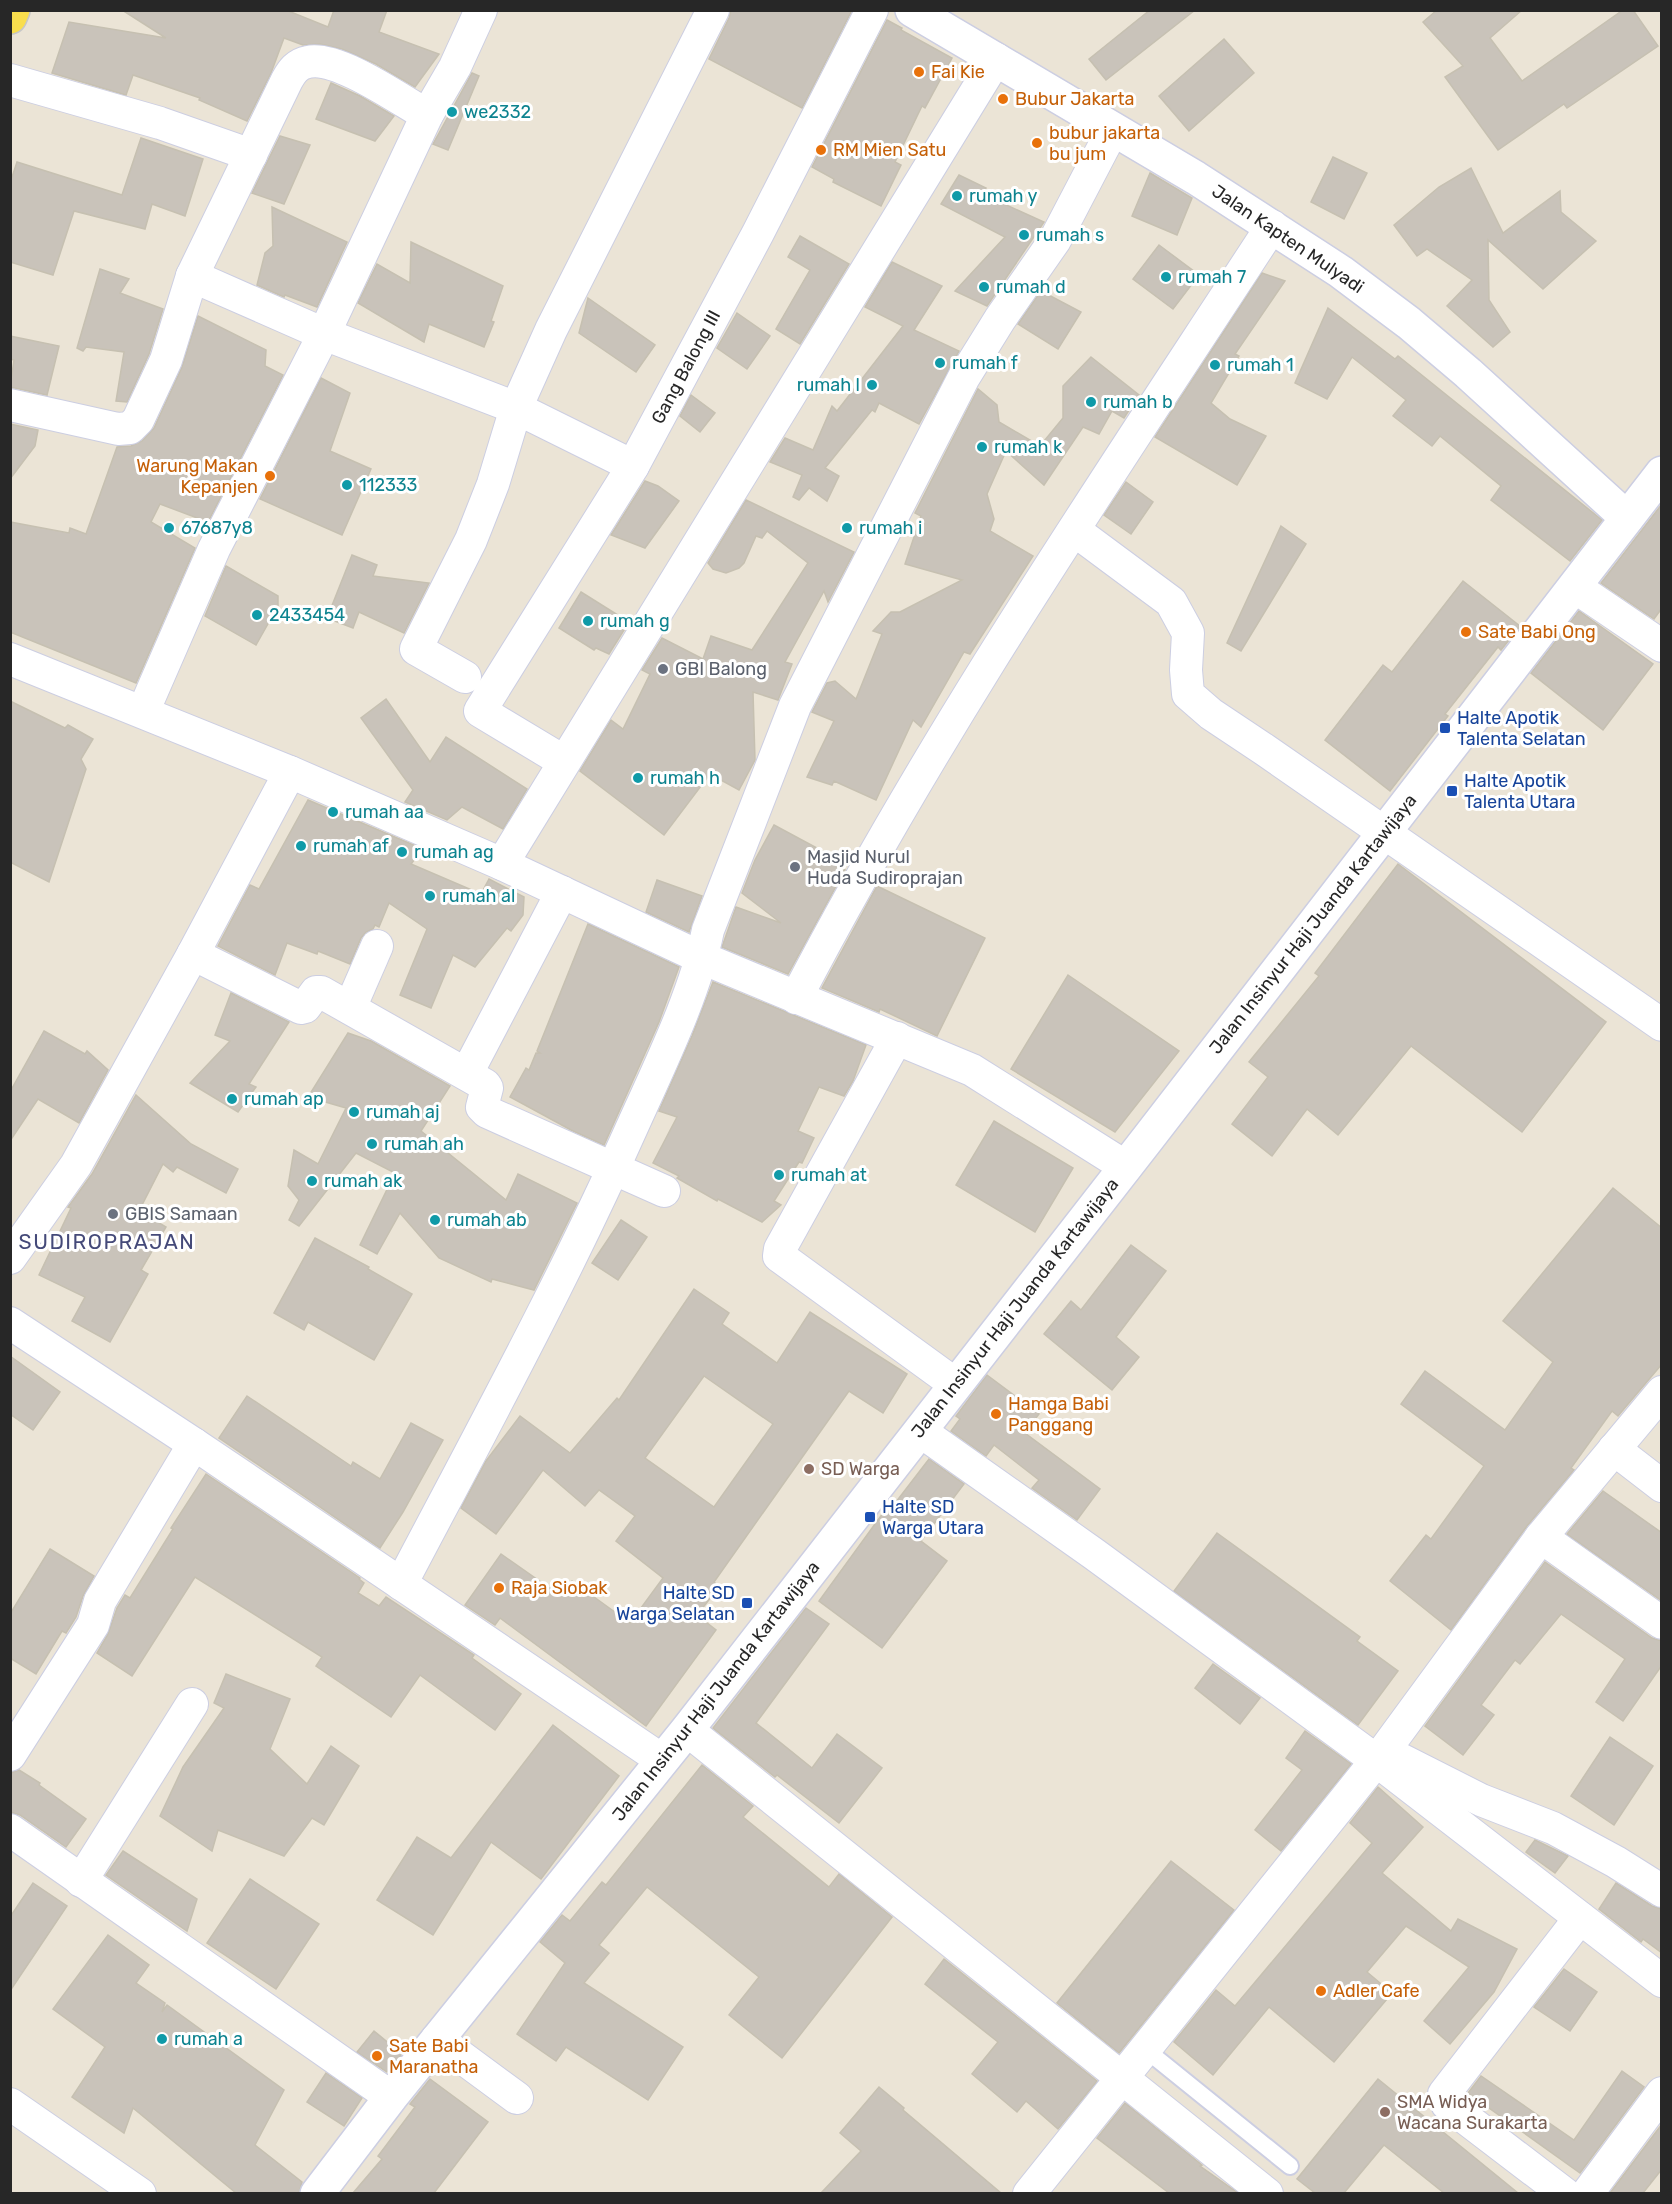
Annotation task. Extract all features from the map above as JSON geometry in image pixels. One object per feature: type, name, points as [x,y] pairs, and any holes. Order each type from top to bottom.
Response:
[{"type":"main road","points":[[10,17],[12,10]]},
{"type":"main road","name":"Jalan Kapten Mulyadi","points":[[912,10],[1272,226],[1341,272],[1409,323],[1468,373],[1627,518]]},
{"type":"main road","name":"Jalan Insinyur Haji Juanda Kartawijaya","points":[[317,2193],[437,2039],[687,1730],[1126,1167],[1662,473]]},
{"type":"street","points":[[143,712],[214,549],[324,334],[427,115],[455,67],[481,10]]},
{"type":"street","points":[[465,676],[416,649],[471,540],[493,484],[516,408],[551,330],[713,10]]},
{"type":"street","name":"Gang Balong III","points":[[563,761],[480,711],[633,466],[758,233],[872,10]]},
{"type":"street","points":[[502,864],[563,761],[996,59]]},
{"type":"street","points":[[10,405],[118,429],[130,428],[138,420],[166,360],[192,276],[287,80],[300,64],[309,61],[346,68],[427,115]]},
{"type":"street","points":[[10,80],[160,123],[251,155]]},
{"type":"street","points":[[401,1584],[543,1313],[613,1169],[660,1065],[702,958],[708,930],[795,706],[964,377],[1000,319],[1055,240],[1113,129]]},
{"type":"street","points":[[796,998],[933,753],[1074,530],[1272,226]]},
{"type":"street","points":[[192,276],[324,334],[516,408],[633,466]]},
{"type":"street","points":[[1074,530],[1171,602],[1188,633],[1186,670],[1188,694],[1211,714],[1658,1016]]},
{"type":"street","points":[[1575,587],[1662,646]]},
{"type":"street","points":[[10,659],[290,772],[502,864],[702,958],[972,1070],[1126,1167]]},
{"type":"street","points":[[10,1258],[76,1165],[193,954],[290,772]]},
{"type":"street","points":[[467,1073],[562,892]]},
{"type":"street","points":[[350,1008],[377,946]]},
{"type":"street","points":[[193,954],[301,1008],[306,1007],[316,992],[320,991],[467,1073],[487,1088],[482,1107],[488,1112],[664,1191]]},
{"type":"street","points":[[897,1038],[780,1249],[779,1257],[955,1384]]},
{"type":"street","points":[[10,1323],[194,1444],[662,1760]]},
{"type":"street","points":[[1029,2193],[1381,1756],[1541,1537],[1662,1392]]},
{"type":"street","points":[[920,1431],[1381,1756],[1662,1981]]},
{"type":"street","points":[[10,1755],[93,1625],[100,1601],[194,1444]]},
{"type":"street","points":[[1614,1449],[1662,1486]]},
{"type":"street","points":[[1541,1537],[1662,1623]]},
{"type":"street","points":[[81,1881],[192,1704]]},
{"type":"street","points":[[687,1730],[1267,2193]]},
{"type":"street","points":[[1381,1756],[1481,1800],[1553,1828],[1616,1862],[1662,1891]]},
{"type":"street","points":[[10,1830],[391,2097]]},
{"type":"street","points":[[1581,1918],[1444,2094],[1444,2099],[1447,2104],[1585,2192],[1662,2092]]},
{"type":"street","points":[[437,2039],[517,2098]]},
{"type":"street","points":[[10,2104],[140,2193]]},
{"type":"lane","points":[[1145,2049],[1290,2166]]},
{"type":"building","points":[[122,10],[286,10],[328,27],[334,10],[387,10],[379,32],[439,54],[415,87],[376,64],[342,49],[320,44],[303,45],[284,38],[271,73],[247,121],[199,100],[200,98],[133,75],[126,95],[52,73],[69,22],[166,38]]},
{"type":"building","points":[[731,10],[852,10],[802,108],[709,59]]},
{"type":"building","points":[[1150,10],[1195,10],[1106,80],[1089,59]]},
{"type":"building","points":[[1437,10],[1522,10],[1490,38],[1522,81],[1623,10],[1633,10],[1658,46],[1567,108],[1564,104],[1498,150],[1445,77],[1463,66],[1423,22]]},
{"type":"building","points":[[887,20],[952,58],[925,108],[922,106],[895,162],[901,165],[881,206],[833,182],[834,179],[812,167]]},
{"type":"building","points":[[1224,39],[1254,73],[1189,131],[1159,96]]},
{"type":"building","points":[[472,73],[479,76],[448,150],[433,144]]},
{"type":"building","points":[[331,83],[360,96],[394,116],[375,141],[316,119]]},
{"type":"building","points":[[280,136],[310,145],[284,204],[252,193]]},
{"type":"building","points":[[141,138],[203,159],[185,216],[152,204],[145,229],[74,211],[53,275],[10,262],[10,183],[17,162],[122,195]]},
{"type":"building","points":[[1333,157],[1367,173],[1344,219],[1311,202]]},
{"type":"building","points":[[1471,168],[1503,233],[1560,191],[1561,212],[1596,241],[1543,289],[1488,240],[1489,300],[1510,332],[1493,347],[1447,306],[1472,280],[1427,249],[1417,256],[1394,225],[1439,187]]},
{"type":"building","points":[[1150,173],[1192,198],[1177,235],[1132,216]]},
{"type":"building","points":[[959,175],[986,188],[982,194],[1044,222],[987,306],[955,291],[1005,237],[941,204]]},
{"type":"building","points":[[272,207],[347,242],[317,307],[285,295],[284,297],[257,285],[265,253],[273,246]]},
{"type":"building","points":[[800,236],[849,264],[800,344],[776,329],[810,270],[788,257]]},
{"type":"building","points":[[411,242],[503,286],[491,321],[494,322],[484,347],[429,324],[424,342],[358,303],[377,264],[410,283]]},
{"type":"building","name":"rumah 7","points":[[1159,245],[1199,275],[1173,309],[1133,279]]},
{"type":"building","points":[[892,262],[942,286],[914,330],[959,351],[919,424],[879,403],[875,412],[872,410],[825,468],[839,476],[827,501],[809,488],[799,500],[793,497],[802,475],[770,462],[785,438],[813,450],[832,406],[837,411],[903,326],[865,307]]},
{"type":"building","points":[[100,269],[129,279],[120,293],[163,309],[149,354],[127,402],[116,401],[124,352],[86,347],[83,351],[77,348]]},
{"type":"building","points":[[1262,273],[1285,281],[1235,354],[1239,356],[1211,403],[1230,419],[1266,436],[1237,485],[1155,437]]},
{"type":"building","points":[[1041,291],[1081,312],[1058,349],[1018,324]]},
{"type":"building","points":[[588,298],[655,345],[636,372],[579,333]]},
{"type":"building","points":[[1328,308],[1395,359],[1398,356],[1602,520],[1570,561],[1491,500],[1501,486],[1440,436],[1432,446],[1393,416],[1406,400],[1352,357],[1327,399],[1295,383]]},
{"type":"building","points":[[737,313],[770,336],[747,369],[717,348]]},
{"type":"building","points":[[198,316],[266,350],[265,366],[283,375],[208,522],[160,504],[151,522],[195,548],[136,683],[10,632],[10,522],[69,533],[70,528],[86,534],[117,447],[131,446],[142,441],[154,428],[182,367]]},
{"type":"building","points":[[10,336],[59,346],[47,395],[10,387],[14,360],[10,359]]},
{"type":"building","points":[[1091,357],[1139,395],[1124,418],[1112,411],[1099,434],[1083,427],[1044,485],[1006,451],[987,494],[994,519],[990,531],[1033,556],[970,654],[964,652],[921,727],[913,720],[876,800],[834,781],[832,785],[807,777],[834,721],[812,712],[827,683],[835,681],[856,699],[882,634],[873,631],[891,612],[900,612],[962,580],[905,564],[921,516],[915,513],[978,389],[997,405],[999,422],[1040,446],[1063,418],[1063,386]]},
{"type":"building","points":[[321,378],[350,393],[330,451],[371,469],[342,535],[260,499]]},
{"type":"building","points":[[691,395],[715,413],[700,432],[680,416]]},
{"type":"building","points":[[10,424],[38,430],[35,446],[10,479]]},
{"type":"building","points":[[645,481],[658,486],[679,501],[645,548],[611,535]]},
{"type":"building","points":[[1126,482],[1153,502],[1131,534],[1104,515]]},
{"type":"building","points":[[746,500],[854,552],[828,602],[824,591],[785,662],[792,664],[778,700],[753,692],[755,760],[739,790],[710,774],[664,835],[580,771],[611,720],[623,729],[650,674],[642,670],[662,638],[703,659],[711,636],[752,650],[808,563],[767,531],[762,538],[756,536],[744,563],[739,568],[726,573],[713,569],[708,563]]},
{"type":"building","points":[[1662,504],[1662,608],[1654,619],[1601,583]]},
{"type":"building","points":[[1281,526],[1306,544],[1241,651],[1227,643]]},
{"type":"building","points":[[352,555],[377,565],[373,576],[429,583],[404,633],[359,612],[353,628],[327,618]]},
{"type":"building","points":[[226,566],[278,596],[278,606],[256,645],[205,616]]},
{"type":"building","points":[[1463,581],[1520,626],[1501,650],[1498,647],[1445,714],[1448,716],[1390,791],[1325,740],[1383,665],[1392,672]]},
{"type":"building","name":"rumah g","points":[[581,592],[629,622],[609,654],[596,648],[594,650],[559,628]]},
{"type":"building","points":[[1579,611],[1653,664],[1603,730],[1531,673]]},
{"type":"building","points":[[386,699],[430,762],[446,737],[527,789],[503,829],[462,807],[447,820],[405,802],[413,790],[361,718]]},
{"type":"building","points":[[10,701],[65,728],[68,725],[93,739],[81,759],[86,769],[49,882],[10,862]]},
{"type":"building","points":[[308,800],[423,849],[411,864],[481,894],[489,879],[524,897],[523,915],[511,931],[507,928],[475,967],[453,955],[431,1008],[400,995],[427,929],[389,903],[379,927],[375,925],[361,938],[350,964],[318,951],[317,954],[287,943],[275,975],[218,946],[250,885],[259,889]]},
{"type":"building","points":[[774,825],[843,862],[839,868],[845,870],[788,974],[722,947],[736,907],[781,923],[742,893],[755,860]]},
{"type":"building","points":[[1398,864],[1606,1022],[1522,1132],[1411,1046],[1338,1135],[1307,1109],[1272,1156],[1232,1124],[1268,1077],[1249,1062],[1319,976],[1315,973]]},
{"type":"building","points":[[657,880],[702,896],[689,932],[646,912]]},
{"type":"building","points":[[877,886],[985,938],[937,1036],[880,1009],[879,1012],[822,988]]},
{"type":"building","points":[[588,924],[679,967],[659,1022],[604,1145],[510,1097],[526,1068],[529,1070],[536,1053],[540,1053],[537,1051]]},
{"type":"building","points":[[1068,975],[1179,1051],[1115,1132],[1011,1069]]},
{"type":"building","points":[[713,982],[866,1045],[853,1081],[844,1096],[819,1087],[798,1131],[814,1138],[802,1163],[799,1162],[774,1201],[781,1205],[762,1222],[718,1199],[717,1201],[677,1178],[679,1176],[653,1163],[677,1117],[659,1111]]},
{"type":"building","points":[[231,993],[289,1022],[249,1084],[256,1087],[238,1112],[190,1083],[230,1041],[215,1035]]},
{"type":"building","points":[[44,1031],[85,1054],[87,1051],[108,1070],[79,1123],[38,1099],[10,1141],[10,1092]]},
{"type":"building","points":[[348,1033],[371,1041],[450,1086],[421,1131],[506,1200],[518,1174],[577,1203],[534,1290],[492,1279],[491,1282],[439,1258],[400,1213],[377,1254],[360,1245],[395,1173],[356,1153],[299,1226],[289,1220],[299,1200],[288,1186],[294,1150],[318,1164],[346,1108],[308,1097]]},
{"type":"building","points":[[136,1095],[191,1144],[238,1169],[226,1193],[177,1167],[173,1172],[163,1164],[139,1211],[166,1227],[141,1270],[148,1274],[110,1342],[72,1321],[85,1297],[39,1275],[71,1208],[68,1207],[92,1174]]},
{"type":"building","points":[[994,1121],[1073,1168],[1035,1232],[956,1185]]},
{"type":"building","points":[[1613,1188],[1662,1228],[1662,1364],[1618,1416],[1612,1411],[1571,1468],[1574,1470],[1527,1526],[1451,1630],[1390,1581],[1426,1535],[1431,1539],[1484,1466],[1401,1404],[1425,1371],[1505,1430],[1553,1362],[1503,1321]]},
{"type":"building","points":[[621,1220],[647,1237],[618,1280],[592,1263]]},
{"type":"building","points":[[315,1238],[369,1267],[368,1269],[412,1294],[374,1360],[308,1322],[304,1330],[274,1313]]},
{"type":"building","points":[[1131,1245],[1166,1271],[1116,1337],[1139,1357],[1112,1390],[1044,1334],[1071,1301],[1081,1310]]},
{"type":"building","points":[[694,1289],[729,1313],[722,1324],[777,1363],[810,1312],[907,1374],[883,1413],[849,1391],[714,1582],[719,1587],[697,1615],[716,1630],[646,1726],[500,1618],[495,1625],[465,1605],[501,1554],[561,1596],[572,1581],[630,1623],[663,1578],[616,1541],[635,1516],[599,1490],[585,1506],[543,1470],[496,1534],[461,1508],[486,1461],[520,1416],[570,1453],[617,1398],[619,1400]],"holes":[[[704,1376],[773,1424],[714,1507],[645,1458]]]},
{"type":"building","points":[[10,1356],[60,1392],[33,1430],[10,1414]]},
{"type":"building","points":[[987,1375],[1039,1414],[1025,1433],[1100,1489],[1077,1520],[1032,1488],[1039,1480],[994,1445],[986,1456],[951,1431],[960,1419],[956,1416]]},
{"type":"building","points":[[247,1396],[351,1466],[353,1462],[380,1479],[411,1423],[443,1440],[380,1548],[219,1438]]},
{"type":"building","points":[[929,1459],[964,1484],[921,1541],[947,1561],[882,1648],[819,1601],[883,1513],[886,1515]]},
{"type":"building","points":[[206,1474],[360,1578],[364,1583],[358,1593],[379,1606],[386,1597],[474,1655],[472,1658],[521,1694],[495,1730],[420,1675],[391,1717],[316,1666],[322,1657],[195,1577],[132,1676],[97,1653],[108,1634],[117,1608],[125,1595],[130,1598]]},
{"type":"building","points":[[1603,1491],[1662,1533],[1662,1601],[1567,1534]]},
{"type":"building","points":[[1217,1533],[1360,1637],[1357,1641],[1398,1671],[1358,1725],[1174,1591]]},
{"type":"building","points":[[50,1549],[94,1576],[83,1596],[76,1617],[66,1633],[62,1631],[36,1674],[10,1658],[10,1614]]},
{"type":"building","points":[[1545,1562],[1652,1638],[1662,1641],[1662,1665],[1623,1721],[1596,1702],[1625,1659],[1561,1614],[1520,1664],[1515,1660],[1481,1705],[1494,1715],[1463,1755],[1425,1726]]},
{"type":"building","points":[[806,1608],[829,1624],[756,1723],[812,1768],[837,1734],[882,1768],[839,1823],[713,1728]]},
{"type":"building","points":[[1213,1664],[1260,1698],[1240,1724],[1195,1688]]},
{"type":"building","points":[[226,1674],[290,1699],[270,1749],[307,1784],[331,1746],[359,1766],[324,1825],[312,1818],[284,1856],[218,1830],[212,1851],[160,1816],[183,1767],[224,1708],[214,1703]]},
{"type":"building","points":[[553,1725],[619,1776],[541,1879],[491,1842],[433,1935],[377,1900],[417,1837],[451,1858]]},
{"type":"building","points":[[1305,1731],[1351,1764],[1281,1851],[1255,1830],[1302,1770],[1286,1758]]},
{"type":"building","points":[[1610,1737],[1653,1766],[1614,1825],[1571,1796]]},
{"type":"building","points":[[702,1765],[753,1806],[743,1817],[829,1887],[839,1874],[892,1917],[782,2058],[729,2015],[759,1977],[647,1887],[599,1945],[609,1953],[584,1983],[683,2047],[648,2100],[566,2047],[556,2061],[517,2034],[565,1963],[540,1942],[562,1915],[570,1921],[602,1882],[606,1885]]},
{"type":"building","points":[[19,1770],[40,1783],[39,1785],[86,1819],[66,1847],[20,1815],[10,1812],[10,1773]]},
{"type":"building","points":[[1378,1787],[1423,1827],[1382,1873],[1451,1931],[1458,1919],[1517,1949],[1494,1992],[1450,2044],[1424,2021],[1469,1967],[1406,1926],[1367,1972],[1392,1993],[1334,2062],[1269,2007],[1213,2075],[1174,2042],[1216,1990],[1235,2006],[1372,1843],[1350,1823]]},
{"type":"building","points":[[1535,1840],[1568,1856],[1555,1873],[1526,1852]]},
{"type":"building","points":[[123,1851],[197,1899],[187,1931],[106,1875]]},
{"type":"building","points":[[1171,1861],[1234,1910],[1119,2053],[1057,2003]]},
{"type":"building","points":[[250,1879],[319,1924],[276,1989],[207,1943]]},
{"type":"building","points":[[33,1883],[67,1906],[10,1991],[10,1917]]},
{"type":"building","points":[[1616,1883],[1652,1906],[1662,1909],[1662,1953],[1643,1939],[1641,1942],[1599,1909]]},
{"type":"building","name":"rumah a","points":[[108,1935],[149,1965],[136,1983],[165,2003],[162,2012],[167,2005],[284,2090],[255,2145],[302,2182],[299,2193],[236,2193],[133,2108],[124,2133],[72,2097],[105,2047],[53,2009]]},
{"type":"building","points":[[944,1959],[1097,2081],[1058,2129],[1026,2101],[1017,2112],[972,2074],[998,2042],[925,1984]]},
{"type":"building","points":[[1564,1969],[1597,1992],[1570,2031],[1534,2007]]},
{"type":"building","name":"Sate Babi Maranatha","points":[[374,2031],[402,2054],[387,2072],[357,2052]]},
{"type":"building","points":[[1622,2071],[1644,2087],[1580,2173],[1468,2093],[1481,2076],[1574,2140]]},
{"type":"building","points":[[326,2073],[362,2098],[344,2126],[307,2102]]},
{"type":"building","points":[[430,2079],[488,2122],[434,2193],[353,2193],[382,2159],[378,2156],[415,2107],[410,2104]]},
{"type":"building","name":"SMA Widya Wacana Surakarta","points":[[1378,2079],[1518,2193],[1444,2193],[1384,2145],[1344,2193],[1315,2193],[1297,2179]]},
{"type":"building","points":[[879,2087],[1001,2193],[821,2193],[861,2151],[840,2133]]},
{"type":"building","points":[[1125,2103],[1202,2165],[1200,2166],[1238,2193],[1169,2193],[1097,2138]]},
{"type":"building","points":[[1662,2124],[1662,2169],[1643,2193],[1610,2193]]},
{"type":"place","name":"Fai Kie","points":[[919,72]]},
{"type":"place","name":"Bubur Jakarta","points":[[1003,99]]},
{"type":"place","name":"we2332","points":[[452,112]]},
{"type":"place","name":"bubur jakarta bu jum","points":[[1037,143]]},
{"type":"place","name":"RM Mien Satu","points":[[821,150]]},
{"type":"place","name":"rumah y","points":[[957,196]]},
{"type":"place","name":"rumah s","points":[[1024,235]]},
{"type":"place","name":"rumah 7","points":[[1166,277]]},
{"type":"place","name":"rumah d","points":[[984,287]]},
{"type":"place","name":"rumah f","points":[[940,363]]},
{"type":"place","name":"rumah 1","points":[[1215,365]]},
{"type":"place","name":"rumah l","points":[[872,385]]},
{"type":"place","name":"rumah b","points":[[1091,402]]},
{"type":"place","name":"rumah k","points":[[982,447]]},
{"type":"place","name":"Warung Makan Kepanjen","points":[[270,476]]},
{"type":"place","name":"112333","points":[[347,485]]},
{"type":"place","name":"67687y8","points":[[169,528]]},
{"type":"place","name":"rumah i","points":[[847,528]]},
{"type":"place","name":"2433454","points":[[257,615]]},
{"type":"place","name":"rumah g","points":[[588,621]]},
{"type":"place","name":"Sate Babi Ong","points":[[1466,632]]},
{"type":"place","name":"GBI Balong","points":[[663,669]]},
{"type":"place","name":"Halte Apotik Talenta Selatan","points":[[1445,728]]},
{"type":"place","name":"rumah h","points":[[638,778]]},
{"type":"place","name":"Halte Apotik Talenta Utara","points":[[1452,791]]},
{"type":"place","name":"rumah aa","points":[[333,812]]},
{"type":"place","name":"rumah af","points":[[301,846]]},
{"type":"place","name":"rumah ag","points":[[402,852]]},
{"type":"place","name":"Masjid Nurul Huda Sudiroprajan","points":[[795,867]]},
{"type":"place","name":"rumah al","points":[[430,896]]},
{"type":"place","name":"rumah ap","points":[[232,1099]]},
{"type":"place","name":"rumah aj","points":[[354,1112]]},
{"type":"place","name":"rumah ah","points":[[372,1144]]},
{"type":"place","name":"rumah at","points":[[779,1175]]},
{"type":"place","name":"rumah ak","points":[[312,1181]]},
{"type":"place","name":"GBIS Samaan","points":[[113,1214]]},
{"type":"place","name":"rumah ab","points":[[435,1220]]},
{"type":"place","name":"Hamga Babi Panggang","points":[[996,1414]]},
{"type":"place","name":"SD Warga","points":[[809,1469]]},
{"type":"place","name":"Halte SD Warga Utara","points":[[870,1517]]},
{"type":"place","name":"Raja Siobak","points":[[499,1588]]},
{"type":"place","name":"Halte SD Warga Selatan","points":[[747,1603]]},
{"type":"place","name":"Adler Cafe","points":[[1321,1991]]},
{"type":"place","name":"rumah a","points":[[162,2039]]},
{"type":"place","name":"Sate Babi Maranatha","points":[[377,2056]]},
{"type":"place","name":"SMA Widya Wacana Surakarta","points":[[1385,2112]]},
{"type":"district","name":"SUDIROPRAJAN","points":[[107,1241]]}]
